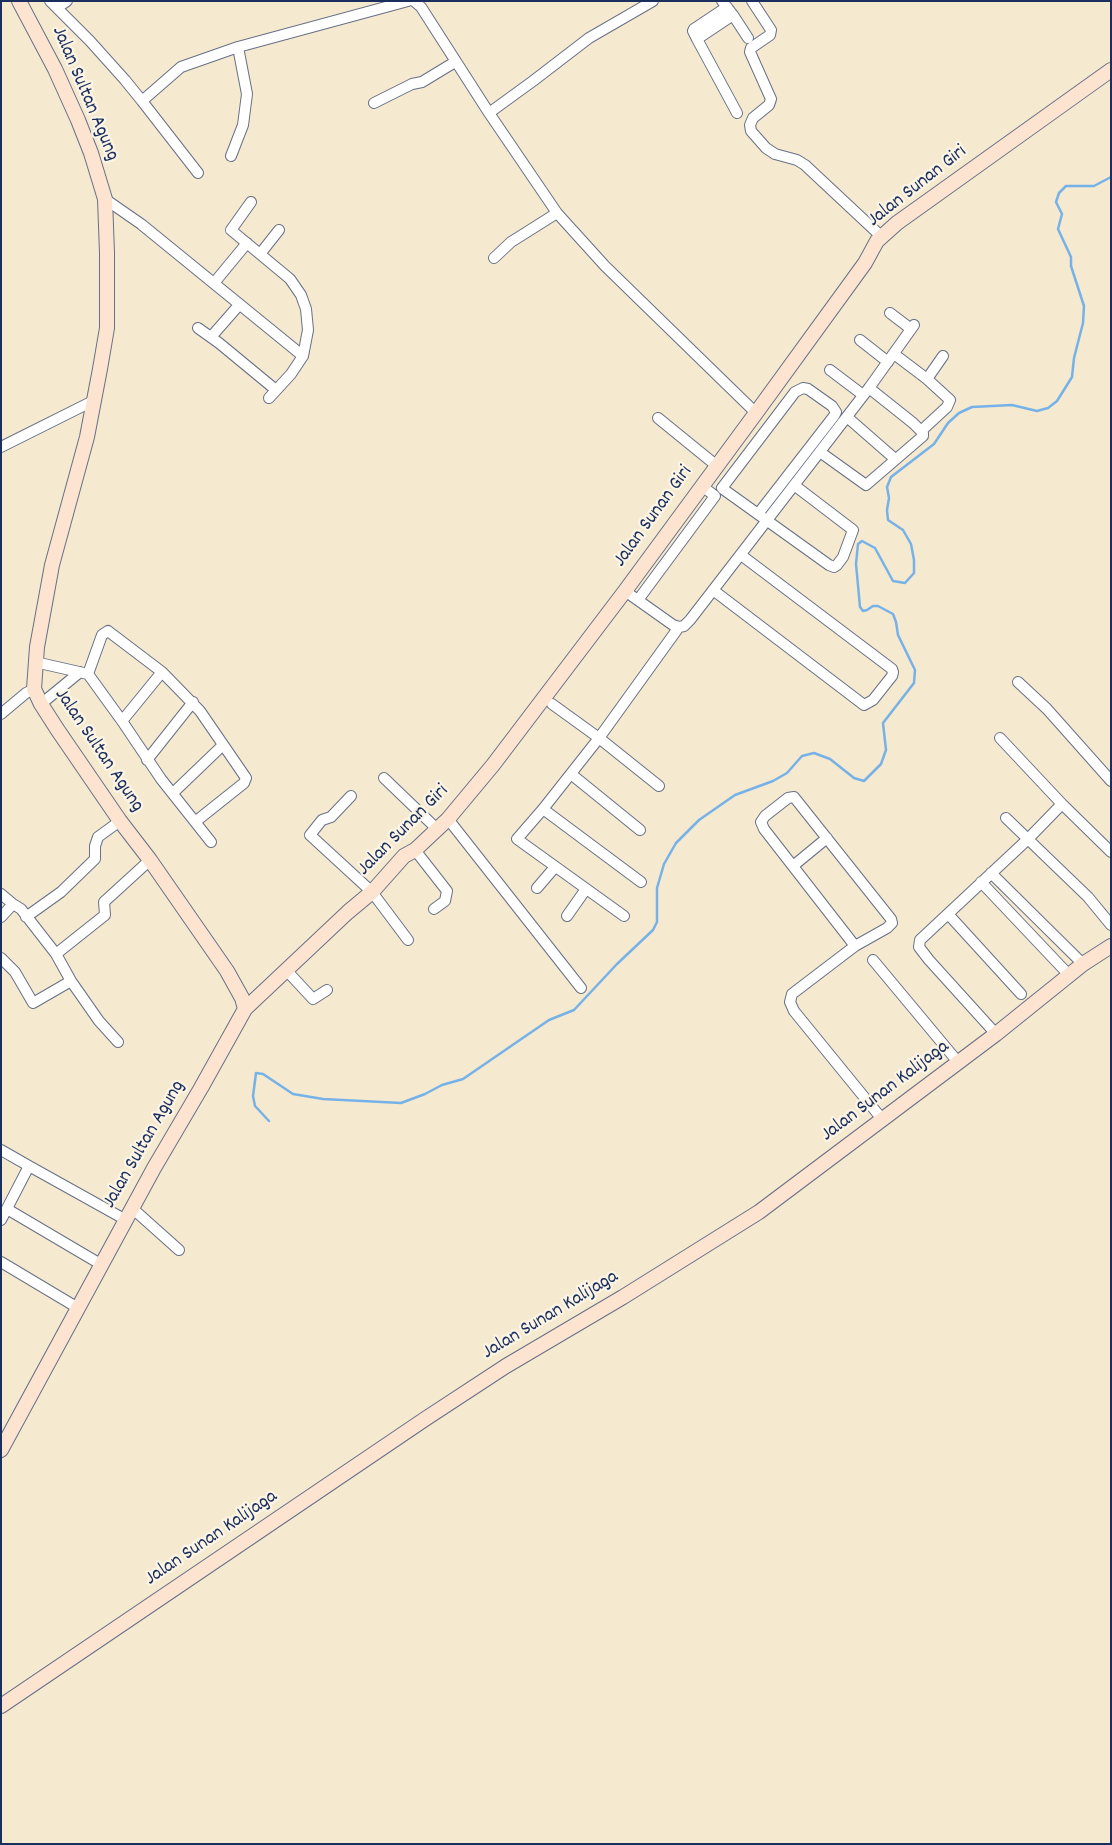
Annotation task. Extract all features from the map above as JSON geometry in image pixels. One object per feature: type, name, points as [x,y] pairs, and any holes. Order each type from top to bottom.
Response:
[{"type":"street","name":"Jalan Sultan Agung","points":[[1,1450],[154,1168],[245,1010],[242,998],[227,971],[150,860],[120,821],[41,704],[34,689],[36,647],[52,565],[87,437],[107,328],[107,252],[105,200],[91,153],[55,69],[19,1]]},
{"type":"street","points":[[67,1],[53,5],[102,54],[142,101],[198,173]]},
{"type":"street","points":[[142,101],[181,67],[238,47],[408,1]]},
{"type":"street","points":[[414,1],[421,7],[488,113],[557,212],[605,266],[756,413]]},
{"type":"street","points":[[488,113],[589,38],[640,4],[653,1]]},
{"type":"street","points":[[752,1],[771,30],[770,35],[751,48],[750,52],[771,99],[769,105],[753,118],[750,125],[751,131],[761,143],[775,154],[798,160],[805,165],[882,237]]},
{"type":"street","points":[[737,113],[693,31],[727,8],[748,38]]},
{"type":"street","points":[[231,156],[243,125],[247,94],[238,47]]},
{"type":"street","points":[[374,103],[412,84],[422,82],[455,62]]},
{"type":"street","name":"Jalan Sunan Giri","points":[[245,1010],[348,912],[372,892],[404,856],[415,850],[448,819],[493,765],[756,413],[864,263],[877,241],[897,223],[1111,70]]},
{"type":"street","points":[[105,200],[141,224],[303,356]]},
{"type":"street","points":[[198,328],[211,337],[272,394],[303,356],[308,330],[304,302],[290,279],[231,230],[251,202]]},
{"type":"street","points":[[494,258],[516,239],[557,212]]},
{"type":"street","points":[[260,254],[279,230]]},
{"type":"street","points":[[214,283],[246,243]]},
{"type":"street","points":[[211,337],[239,305]]},
{"type":"street","points":[[624,916],[516,839],[544,809],[599,738],[679,627],[684,626],[690,620],[714,590],[891,358],[912,327],[890,312]]},
{"type":"street","points":[[860,340],[927,379],[950,400],[947,407],[921,431]]},
{"type":"street","points":[[927,379],[943,356]]},
{"type":"street","points":[[820,452],[866,485],[923,436],[921,431],[866,392],[830,370]]},
{"type":"street","points":[[758,514],[834,416],[835,408],[808,389],[803,388],[796,392],[722,488],[758,514],[767,520],[829,565],[834,567],[840,562],[853,530],[794,485]]},
{"type":"street","points":[[1,447],[94,401]]},
{"type":"street","points":[[847,417],[895,459]]},
{"type":"street","points":[[658,418],[717,466]]},
{"type":"street","points":[[638,600],[715,496],[702,486]]},
{"type":"street","points":[[714,590],[864,705],[873,700],[892,676],[892,668],[741,555]]},
{"type":"street","points":[[625,590],[662,618],[679,627]]},
{"type":"street","points":[[41,704],[84,673],[102,635],[106,631],[162,672],[193,702],[246,778],[246,780],[195,822]]},
{"type":"street","points":[[35,662],[84,673],[122,721],[147,760],[211,842]]},
{"type":"street","points":[[122,721],[162,672]]},
{"type":"street","points":[[1018,682],[1047,709],[1111,781]]},
{"type":"street","points":[[1,714],[26,693],[34,689]]},
{"type":"street","points":[[147,760],[193,702]]},
{"type":"street","points":[[552,704],[599,738],[659,786]]},
{"type":"street","points":[[1000,738],[1062,804],[1111,852]]},
{"type":"street","points":[[173,793],[223,745]]},
{"type":"street","points":[[571,774],[640,830]]},
{"type":"street","points":[[384,778],[437,829]]},
{"type":"street","points":[[351,796],[331,817],[322,820],[310,835],[372,892],[408,940]]},
{"type":"street","points":[[855,946],[764,829],[761,822],[765,816],[788,798],[794,797],[891,919],[892,923],[888,928],[855,946],[792,994],[790,1002],[794,1011],[882,1119]]},
{"type":"street","points":[[996,1034],[929,960],[920,947],[920,940],[1028,839],[1062,804]]},
{"type":"street","points":[[544,809],[641,882]]},
{"type":"street","points":[[1006,818],[1088,897],[1111,925]]},
{"type":"street","points":[[448,819],[581,988]]},
{"type":"street","points":[[26,917],[61,892],[95,859],[94,846],[98,837],[120,821]]},
{"type":"street","points":[[793,866],[827,838]]},
{"type":"street","points":[[415,850],[447,891],[445,900],[434,909]]},
{"type":"street","points":[[56,954],[105,915],[104,902],[150,860]]},
{"type":"street","points":[[537,888],[555,867]]},
{"type":"street","points":[[991,873],[1083,964]]},
{"type":"street","points":[[981,882],[1069,975]]},
{"type":"street","points":[[567,916],[586,889]]},
{"type":"street","points":[[1,894],[22,909],[26,917],[56,954],[71,981],[99,1022],[118,1042]]},
{"type":"street","points":[[1009,911],[1020,901]]},
{"type":"street","points":[[1,917],[13,904]]},
{"type":"street","points":[[948,914],[1021,994]]},
{"type":"street","points":[[1034,938],[1046,927]]},
{"type":"street","name":"Jalan Sunan Kalijaga","points":[[1,1706],[498,1371],[623,1297],[759,1212],[996,1034],[1083,964],[1111,946]]},
{"type":"street","points":[[1,958],[14,972],[33,1003],[71,981]]},
{"type":"street","points":[[874,960],[958,1062]]},
{"type":"street","points":[[287,971],[313,999],[327,990]]},
{"type":"street","points":[[1,1150],[129,1214],[180,1250]]},
{"type":"street","points":[[1,1220],[30,1166]]},
{"type":"street","points":[[7,1209],[102,1265]]},
{"type":"street","points":[[1,1262],[78,1308]]},
{"type":"waterway","points":[[269,1121],[255,1106],[253,1096],[256,1073],[263,1074],[293,1094],[323,1099],[401,1103],[442,1085],[463,1079],[549,1020],[574,1010],[617,964],[653,930],[657,922],[657,888],[664,864],[676,843],[699,820],[735,795],[773,781],[787,773],[802,756],[814,753],[830,759],[854,778],[864,781],[881,764],[886,750],[883,723],[914,683],[915,670],[898,635],[893,614],[878,606],[873,606],[863,611],[860,607],[856,564],[858,544],[862,541],[875,548],[893,581],[905,583],[914,573],[914,560],[911,544],[903,530],[888,520],[889,498],[887,487],[891,477],[934,444],[948,423],[959,413],[972,407],[1012,405],[1037,411],[1048,408],[1057,401],[1072,377],[1074,358],[1083,323],[1084,306],[1071,266],[1071,257],[1058,229],[1062,214],[1056,202],[1059,193],[1066,186],[1094,186],[1111,177]]}]
